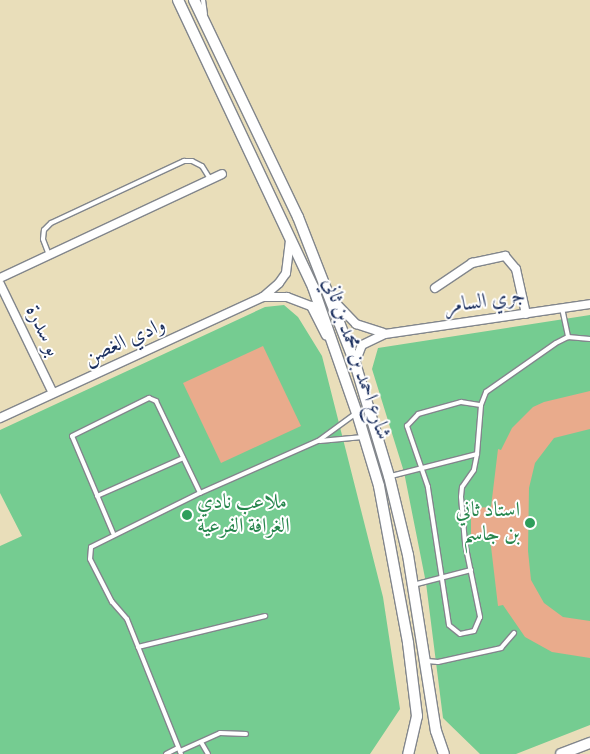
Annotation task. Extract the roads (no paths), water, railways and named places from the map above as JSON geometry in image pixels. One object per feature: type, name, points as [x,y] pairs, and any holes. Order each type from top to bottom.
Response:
[{"type":"street","name":"شارع احمد بن محمد بن ثاني","points":[[178,0],[291,236],[322,310],[357,413],[389,534],[408,644],[417,716],[408,754]]},
{"type":"street","name":"شارع احمد بن محمد بن ثاني","points":[[194,0],[298,217],[332,299],[355,363],[389,476],[413,585],[436,731],[444,754]]},
{"type":"street","points":[[0,278],[222,174]]},
{"type":"street","name":"وادي الغصن","points":[[0,418],[263,297],[279,284],[286,273],[291,236]]},
{"type":"street","points":[[435,288],[472,263],[505,256],[516,269],[526,314]]},
{"type":"street","name":"بو سدرة","points":[[0,284],[53,393]]},
{"type":"street","name":"وادي الغصن","points":[[263,297],[287,297],[311,306],[342,368]]},
{"type":"street","name":"جري السامر","points":[[332,299],[356,324],[385,334]]},
{"type":"street","name":"جري السامر","points":[[355,363],[362,345],[385,334],[590,304]]},
{"type":"street","points":[[561,754],[590,743]]},
{"type":"lane","points":[[203,0],[206,24]]},
{"type":"lane","points":[[50,255],[42,239],[44,230],[51,223],[184,161],[192,161],[202,166],[210,179]]},
{"type":"lane","points":[[562,308],[568,337]]},
{"type":"lane","points":[[481,405],[461,402],[418,414],[410,420],[408,426],[410,440],[422,467],[449,625],[454,632],[467,634],[474,631],[480,617],[460,497],[462,487],[474,470],[481,405],[486,392],[568,337],[590,339]]},
{"type":"lane","points":[[113,534],[72,436],[149,398],[156,401],[200,493]]},
{"type":"lane","points":[[180,751],[127,619],[112,602],[90,559],[93,545],[200,493],[318,441],[357,413]]},
{"type":"lane","points":[[318,441],[364,437]]},
{"type":"lane","points":[[389,476],[477,454]]},
{"type":"lane","points":[[97,496],[183,458]]},
{"type":"lane","points":[[413,585],[471,570]]},
{"type":"lane","points":[[138,647],[265,616]]},
{"type":"lane","points":[[424,661],[438,662],[501,648],[514,634]]},
{"type":"lane","points":[[166,754],[180,751],[231,731],[246,734]]},
{"type":"lane","points":[[201,742],[208,754]]},
{"type":"place","name":"ملاعب نادي الغرافة الفرعية","points":[[187,515]]},
{"type":"place","name":"استاد ثاني بن جاسم","points":[[530,523]]}]
